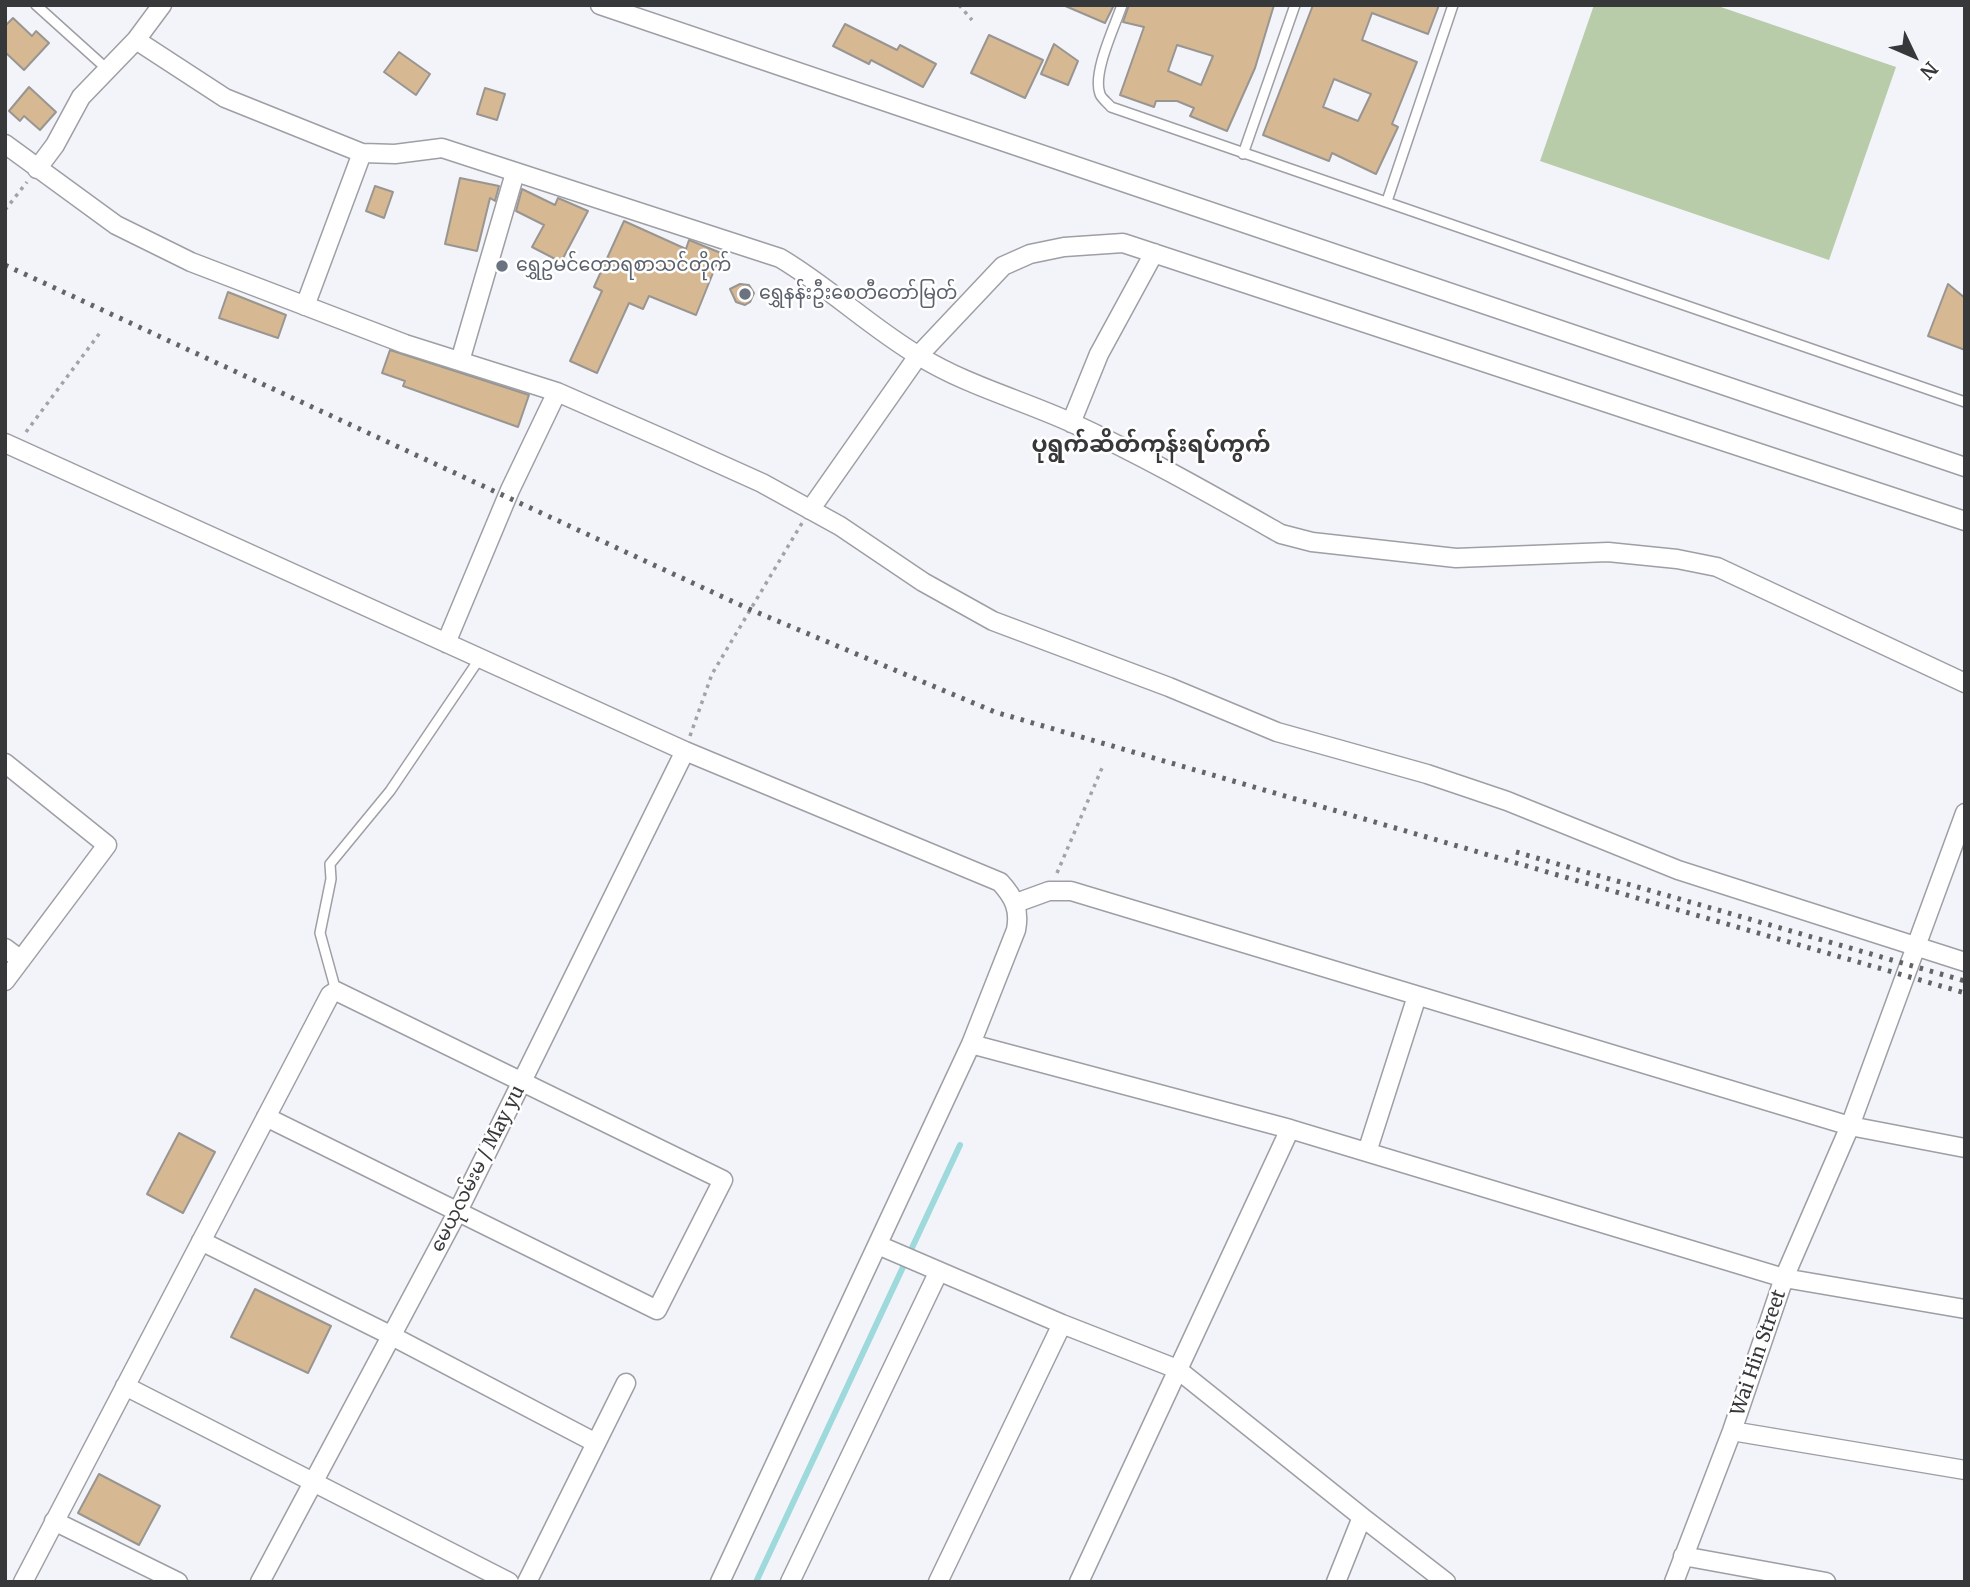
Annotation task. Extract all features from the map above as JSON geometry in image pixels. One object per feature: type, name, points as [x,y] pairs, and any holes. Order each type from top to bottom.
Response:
[{"type":"street","points":[[37,169],[55,145],[81,97],[135,40],[162,5]]},
{"type":"street","points":[[600,5],[1965,467]]},
{"type":"street","points":[[135,40],[225,98],[362,153],[395,154],[442,148],[780,258],[816,279],[918,356],[980,388],[1071,423],[1208,492],[1281,534],[1312,542],[1456,558],[1608,552],[1677,559],[1717,567],[1965,683]]},
{"type":"street","points":[[5,144],[116,225],[191,262],[305,306],[557,392],[762,483],[840,526],[923,582],[993,621],[1169,687],[1277,732],[1427,774],[1507,802],[1678,870],[1965,962]]},
{"type":"street","points":[[305,306],[362,153]]},
{"type":"street","points":[[460,361],[515,173]]},
{"type":"street","points":[[810,510],[918,356],[1003,266],[1030,254],[1093,243],[1123,243],[1965,521]]},
{"type":"street","points":[[1071,423],[1099,354],[1154,253]]},
{"type":"street","points":[[446,643],[510,490],[557,392]]},
{"type":"street","points":[[9,450],[685,751],[1000,882],[1016,903],[1016,930],[971,1044],[881,1247],[720,1582]]},
{"type":"street","name":"မေယုလမ်းမ / May yu","points":[[260,1582],[524,1082],[685,751]]},
{"type":"street","points":[[5,763],[107,845],[5,981]]},
{"type":"street","name":"Wai Hin Street","points":[[1674,1582],[1732,1431],[1784,1278],[1850,1126],[1918,948],[1965,813]]},
{"type":"street","points":[[1016,903],[1049,891],[1071,891],[1850,1126],[1965,1148]]},
{"type":"street","points":[[5,948],[21,960]]},
{"type":"street","points":[[23,1582],[265,1117],[330,995],[336,991],[723,1180],[657,1310],[265,1117]]},
{"type":"street","points":[[1367,1152],[1417,996]]},
{"type":"street","points":[[971,1044],[1290,1129],[1784,1278],[1965,1309]]},
{"type":"street","points":[[1079,1582],[1290,1129]]},
{"type":"street","points":[[201,1241],[390,1335],[596,1443]]},
{"type":"street","points":[[881,1247],[1062,1324],[1177,1369],[1446,1582]]},
{"type":"street","points":[[790,1582],[939,1271]]},
{"type":"street","points":[[939,1582],[1062,1324]]},
{"type":"street","points":[[527,1582],[626,1383]]},
{"type":"street","points":[[125,1386],[509,1582]]},
{"type":"street","points":[[1732,1431],[1965,1470]]},
{"type":"street","points":[[1336,1582],[1362,1517]]},
{"type":"street","points":[[54,1521],[178,1582]]},
{"type":"street","points":[[1683,1556],[1826,1582]]},
{"type":"lane","points":[[36,5],[107,69]]},
{"type":"lane","points":[[1122,5],[1101,65],[1100,95],[1111,107],[1965,402]]},
{"type":"lane","points":[[1242,154],[1295,5]]},
{"type":"lane","points":[[1387,201],[1453,5]]},
{"type":"lane","points":[[336,991],[320,933],[331,879],[330,864],[390,791],[480,658]]},
{"type":"path","points":[[959,5],[972,20]]},
{"type":"path","points":[[5,210],[37,169]]},
{"type":"path","points":[[9,450],[102,330]]},
{"type":"path","points":[[685,751],[712,674],[810,510]]},
{"type":"path","points":[[1049,891],[1102,768]]},
{"type":"green space","points":[[1594,5],[1715,5],[1896,67],[1829,260],[1540,161]]},
{"type":"building","points":[[1063,5],[1114,5],[1105,23]]},
{"type":"building","points":[[1129,5],[1274,5],[1255,68],[1227,131],[1190,116],[1194,108],[1177,101],[1156,101],[1154,107],[1120,95],[1144,27],[1123,22]],"holes":[[[1177,45],[1213,56],[1201,85],[1168,71]]]},
{"type":"building","points":[[1313,5],[1439,5],[1428,34],[1372,13],[1362,40],[1417,62],[1392,124],[1398,127],[1376,174],[1332,153],[1329,161],[1263,135]],"holes":[[[1334,79],[1371,94],[1358,121],[1323,107]]]},
{"type":"building","points":[[13,18],[32,36],[36,31],[49,43],[24,70],[5,52],[5,26]]},
{"type":"building","points":[[845,24],[897,50],[900,45],[936,64],[923,87],[871,60],[869,64],[833,46]]},
{"type":"building","points":[[989,35],[1043,60],[1025,98],[971,73]]},
{"type":"building","points":[[1054,44],[1078,61],[1068,85],[1041,74]]},
{"type":"building","points":[[399,52],[430,74],[416,95],[384,72]]},
{"type":"building","points":[[29,87],[56,112],[40,130],[24,116],[20,121],[9,111]]},
{"type":"building","points":[[485,88],[505,94],[497,120],[477,114]]},
{"type":"building","points":[[460,178],[499,186],[495,201],[490,198],[477,251],[445,244]]},
{"type":"building","points":[[375,186],[393,192],[384,218],[366,211]]},
{"type":"building","points":[[522,189],[555,205],[558,198],[588,211],[561,262],[532,247],[544,225],[516,211]]},
{"type":"building","points":[[624,221],[686,249],[689,240],[721,253],[696,315],[649,296],[643,309],[629,303],[597,373],[570,361],[602,291],[594,287]]},
{"type":"building","points":[[740,284],[749,285],[754,293],[750,302],[745,305],[736,302],[730,289]]},
{"type":"building","points":[[1948,284],[1965,298],[1965,350],[1928,336]]},
{"type":"building","points":[[228,292],[286,315],[278,338],[219,318]]},
{"type":"building","points":[[390,350],[529,395],[518,427],[403,386],[405,381],[382,373]]},
{"type":"building","points":[[179,1133],[215,1152],[183,1213],[147,1194]]},
{"type":"building","points":[[255,1289],[331,1326],[308,1373],[231,1337]]},
{"type":"building","points":[[99,1474],[160,1506],[139,1545],[78,1513]]},
{"type":"waterway","points":[[756,1582],[960,1145]]},
{"type":"railway","points":[[5,265],[749,609],[995,712],[1965,993]]},
{"type":"railway","points":[[1516,852],[1965,981]]},
{"type":"place","name":"ရွှေဥမင်တောရစာသင်တိုက်","points":[[502,266]]},
{"type":"place","name":"ရွှေနန်းဦးစေတီတော်မြတ်","points":[[745,294]]},
{"type":"district","name":"ပုရွက်ဆိတ်ကုန်းရပ်ကွက်","points":[[1151,445]]}]
